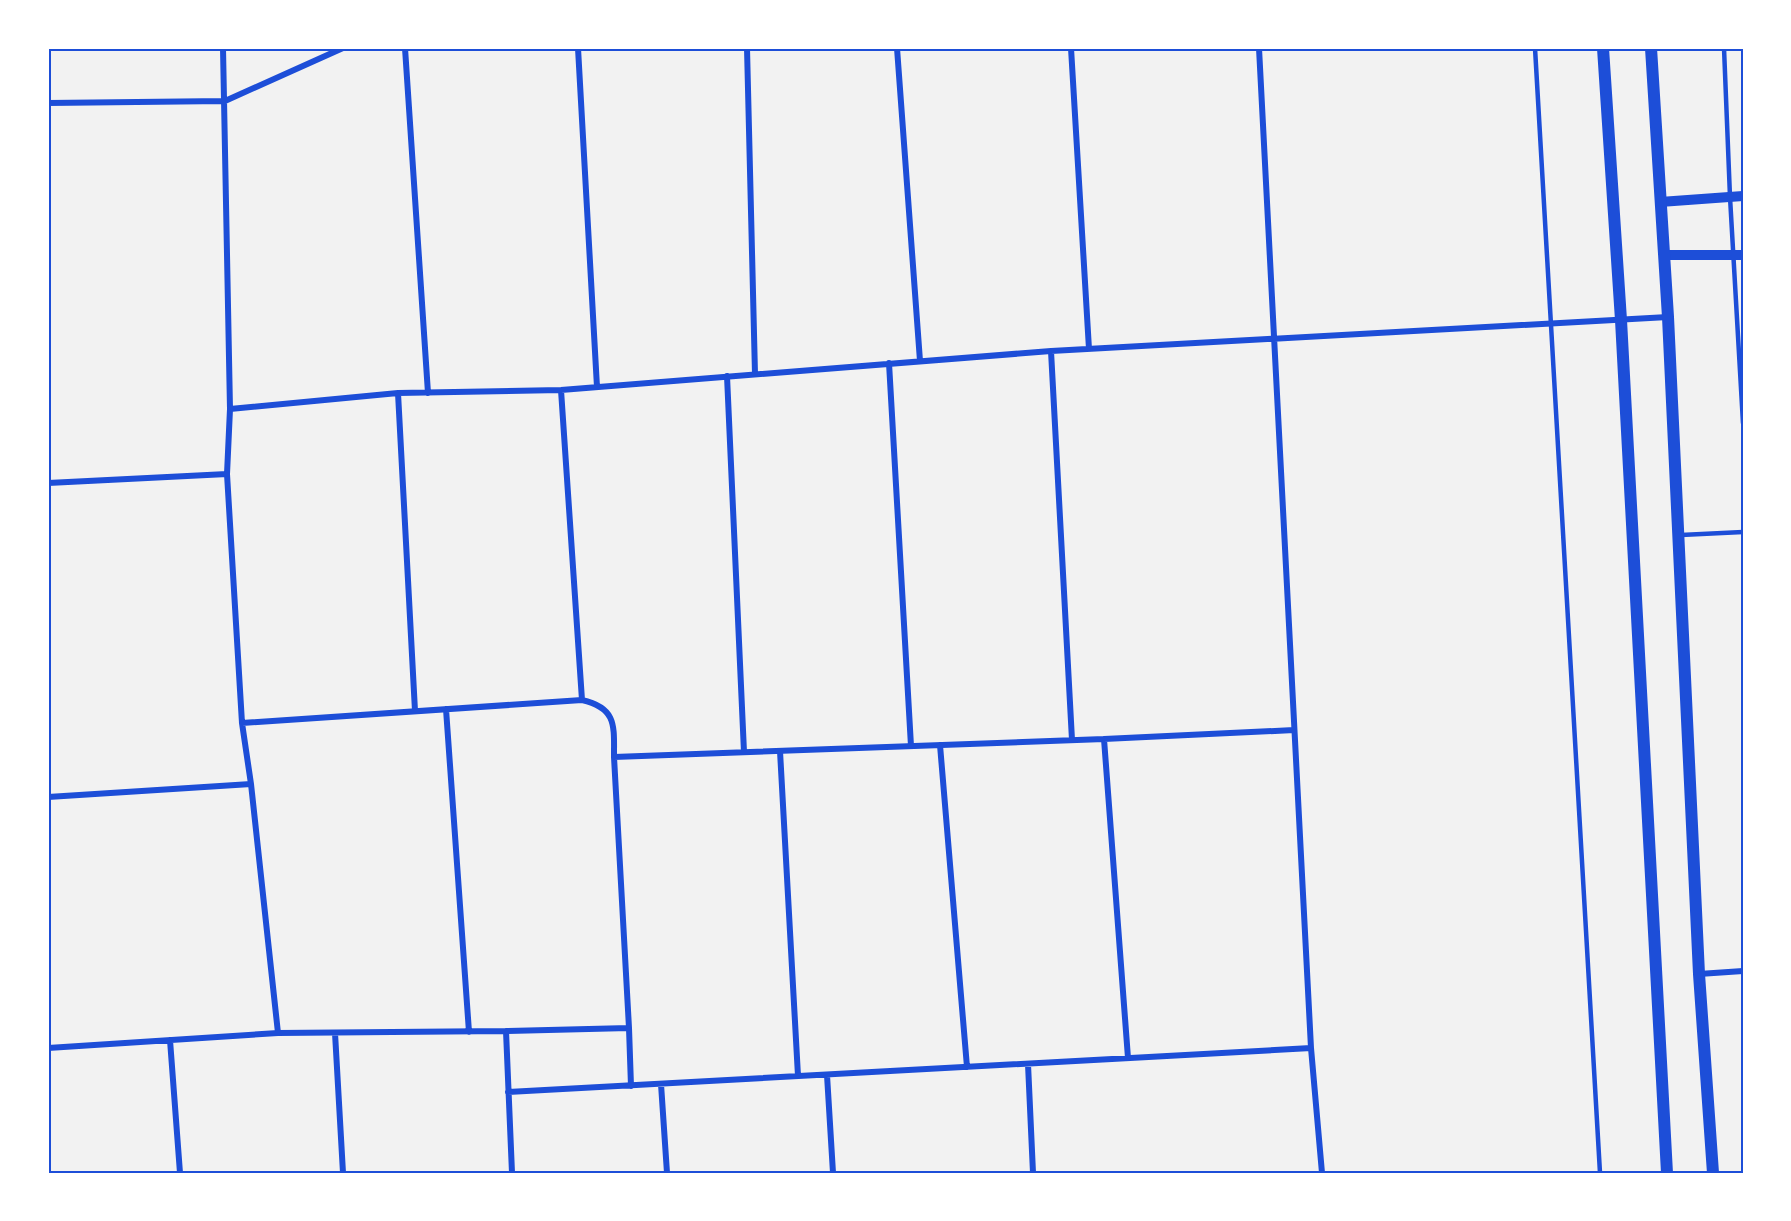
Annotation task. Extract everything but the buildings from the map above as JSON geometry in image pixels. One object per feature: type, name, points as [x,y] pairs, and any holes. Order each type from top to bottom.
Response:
[{"type":"main road","points":[[1603,48],[1621,320],[1667,1173]]},
{"type":"main road","points":[[1651,48],[1668,317],[1699,974],[1713,1173]]},
{"type":"street","points":[[223,48],[230,409],[227,474],[242,723],[251,784],[278,1033]]},
{"type":"street","points":[[48,103],[225,101],[343,48]]},
{"type":"street","points":[[405,48],[428,393]]},
{"type":"street","points":[[578,48],[597,387]]},
{"type":"street","points":[[747,48],[755,374]]},
{"type":"street","points":[[897,48],[920,361]]},
{"type":"street","points":[[1071,48],[1089,349]]},
{"type":"street","points":[[1259,48],[1311,1048],[1322,1173]]},
{"type":"street","points":[[1660,202],[1743,196]]},
{"type":"street","points":[[1664,255],[1738,255]]},
{"type":"street","points":[[230,409],[398,393],[561,390],[1051,351],[1668,317]]},
{"type":"street","points":[[1051,351],[1072,740]]},
{"type":"street","points":[[889,363],[911,746]]},
{"type":"street","points":[[727,376],[744,752]]},
{"type":"street","points":[[561,390],[582,700]]},
{"type":"street","points":[[398,393],[415,711]]},
{"type":"street","points":[[48,483],[227,474]]},
{"type":"street","points":[[242,723],[582,700],[594,703],[607,712],[615,724],[614,757],[631,1086]]},
{"type":"street","points":[[446,709],[469,1032]]},
{"type":"street","points":[[614,757],[1294,730]]},
{"type":"street","points":[[1104,739],[1128,1058]]},
{"type":"street","points":[[940,745],[967,1067]]},
{"type":"street","points":[[780,751],[798,1076]]},
{"type":"street","points":[[48,797],[251,784]]},
{"type":"street","points":[[1699,974],[1743,970]]},
{"type":"street","points":[[48,1048],[278,1033],[629,1028]]},
{"type":"street","points":[[506,1031],[512,1173]]},
{"type":"street","points":[[335,1033],[343,1173]]},
{"type":"street","points":[[170,1040],[180,1173]]},
{"type":"street","points":[[508,1092],[1311,1048]]},
{"type":"street","points":[[1028,1064],[1033,1173]]},
{"type":"street","points":[[827,1075],[833,1173]]},
{"type":"street","points":[[662,1084],[667,1173]]},
{"type":"lane","points":[[1535,48],[1600,1173]]},
{"type":"lane","points":[[1724,48],[1730,197],[1738,255],[1743,423]]},
{"type":"lane","points":[[1678,535],[1743,532]]}]
